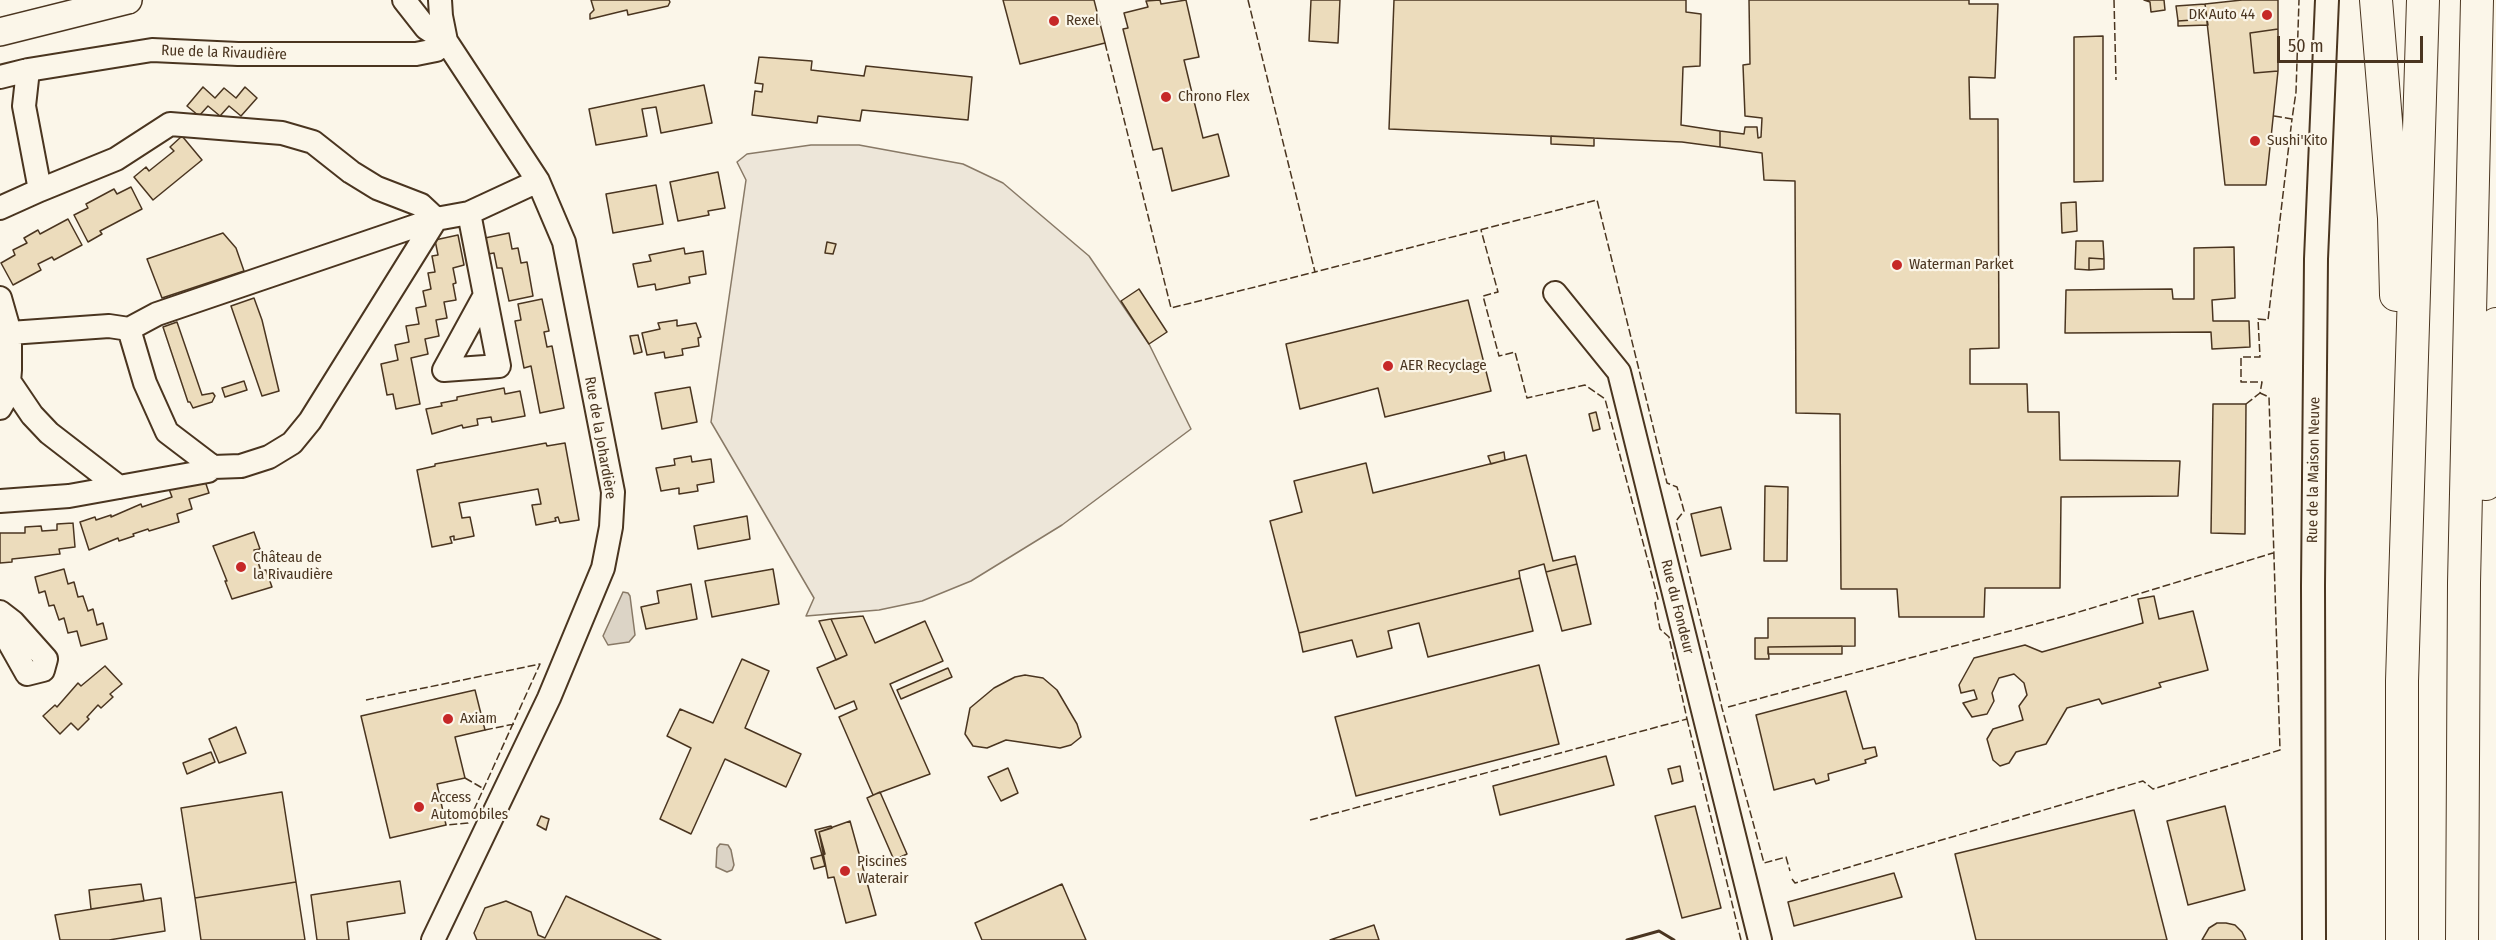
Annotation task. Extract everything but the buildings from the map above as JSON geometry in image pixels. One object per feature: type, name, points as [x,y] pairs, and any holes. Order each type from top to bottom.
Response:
[{"type":"highway","points":[[2376,0],[2394,218],[2396,362],[2413,384]]},
{"type":"highway","points":[[2402,940],[2402,681],[2413,384],[2423,0]]},
{"type":"highway","points":[[2462,940],[2464,583],[2477,0]]},
{"type":"highway","points":[[2464,583],[2481,573],[2496,324]]},
{"type":"main road","points":[[0,32],[128,0]]},
{"type":"street","name":"Rue de la Johardière","points":[[404,0],[426,28],[446,40]]},
{"type":"street","name":"Rue de la Johardière","points":[[433,940],[549,698],[603,568],[611,527],[613,492],[564,243],[538,182],[446,40],[440,0]]},
{"type":"street","name":"Rue de la Maison Neuve","points":[[2314,940],[2313,586],[2316,259],[2327,0]]},
{"type":"street","name":"Rue de la Rivaudière","points":[[0,77],[28,70],[152,50],[248,55],[416,54],[436,50],[446,40]]},
{"type":"street","points":[[28,70],[24,106],[40,190]]},
{"type":"street","points":[[0,208],[116,159],[170,124],[282,133],[313,142],[351,172],[377,188],[422,205],[436,219]]},
{"type":"street","points":[[10,333],[109,326],[129,329],[157,314],[436,219],[469,213],[538,182]]},
{"type":"street","points":[[469,213],[485,295]]},
{"type":"street","points":[[0,501],[69,496],[208,471],[213,467],[241,466],[270,457],[292,442],[310,421],[436,219]]},
{"type":"street","name":"Rue du Fondeur","points":[[1555,293],[1619,372],[1760,940]]},
{"type":"street","points":[[0,298],[10,333],[8,394],[0,408]]},
{"type":"street","points":[[129,329],[145,383],[167,432],[213,467]]},
{"type":"street","points":[[9,381],[32,415],[64,448],[119,487]]},
{"type":"street","points":[[0,612],[13,621],[46,659],[43,670],[27,674],[0,626]]},
{"type":"shaded area","points":[[811,145],[859,145],[963,164],[1003,183],[1089,256],[1149,344],[1191,429],[1062,525],[971,581],[922,601],[879,610],[806,616],[814,598],[711,422],[746,180],[737,162],[747,154]]},
{"type":"shaded area","points":[[623,592],[630,596],[635,635],[629,642],[608,645],[603,636]]},
{"type":"shaded area","points":[[720,844],[728,845],[731,850],[734,865],[732,870],[727,872],[716,867],[717,848]]},
{"type":"fence","points":[[1248,0],[1315,272],[1597,200],[1667,483],[1677,487],[1684,511],[1676,521],[1722,708],[1764,863],[1786,857],[1790,871]]},
{"type":"fence","points":[[2114,0],[2116,80]]},
{"type":"fence","points":[[2274,116],[2292,119],[2296,92],[2299,0]]},
{"type":"fence","points":[[1105,43],[1171,308],[1315,272]]},
{"type":"fence","points":[[2246,404],[2260,393],[2262,382],[2241,382],[2241,357],[2260,357],[2258,319],[2268,320],[2292,119]]},
{"type":"fence","points":[[1310,820],[1687,719],[1669,637],[1660,629],[1655,603],[1658,599],[1605,399],[1585,385],[1527,398],[1515,352],[1499,356],[1483,296],[1498,292],[1481,230]]},
{"type":"fence","points":[[1792,879],[1795,883],[2143,781],[2153,789],[2280,750],[2269,397],[2260,393]]},
{"type":"fence","points":[[1728,707],[2069,615],[2273,553]]},
{"type":"fence","points":[[366,700],[540,664],[468,823],[446,825]]},
{"type":"fence","points":[[1687,719],[1741,940]]},
{"type":"fence","points":[[485,730],[514,724]]},
{"type":"fence","points":[[465,778],[484,789]]},
{"type":"wall","points":[[1627,940],[1659,931],[1674,940]]},
{"type":"place","name":"DK Auto 44","points":[[2267,15]]},
{"type":"place","name":"Rexel","points":[[1054,21]]},
{"type":"place","name":"Chrono Flex","points":[[1166,97]]},
{"type":"place","name":"Sushi'Kito","points":[[2255,141]]},
{"type":"place","name":"Waterman Parket","points":[[1897,265]]},
{"type":"place","name":"AER Recyclage","points":[[1388,366]]},
{"type":"place","name":"Château de la Rivaudière","points":[[241,567]]},
{"type":"place","name":"Axiam","points":[[448,719]]},
{"type":"place","name":"Access Automobiles","points":[[419,807]]},
{"type":"place","name":"Piscines Waterair","points":[[845,871]]}]
